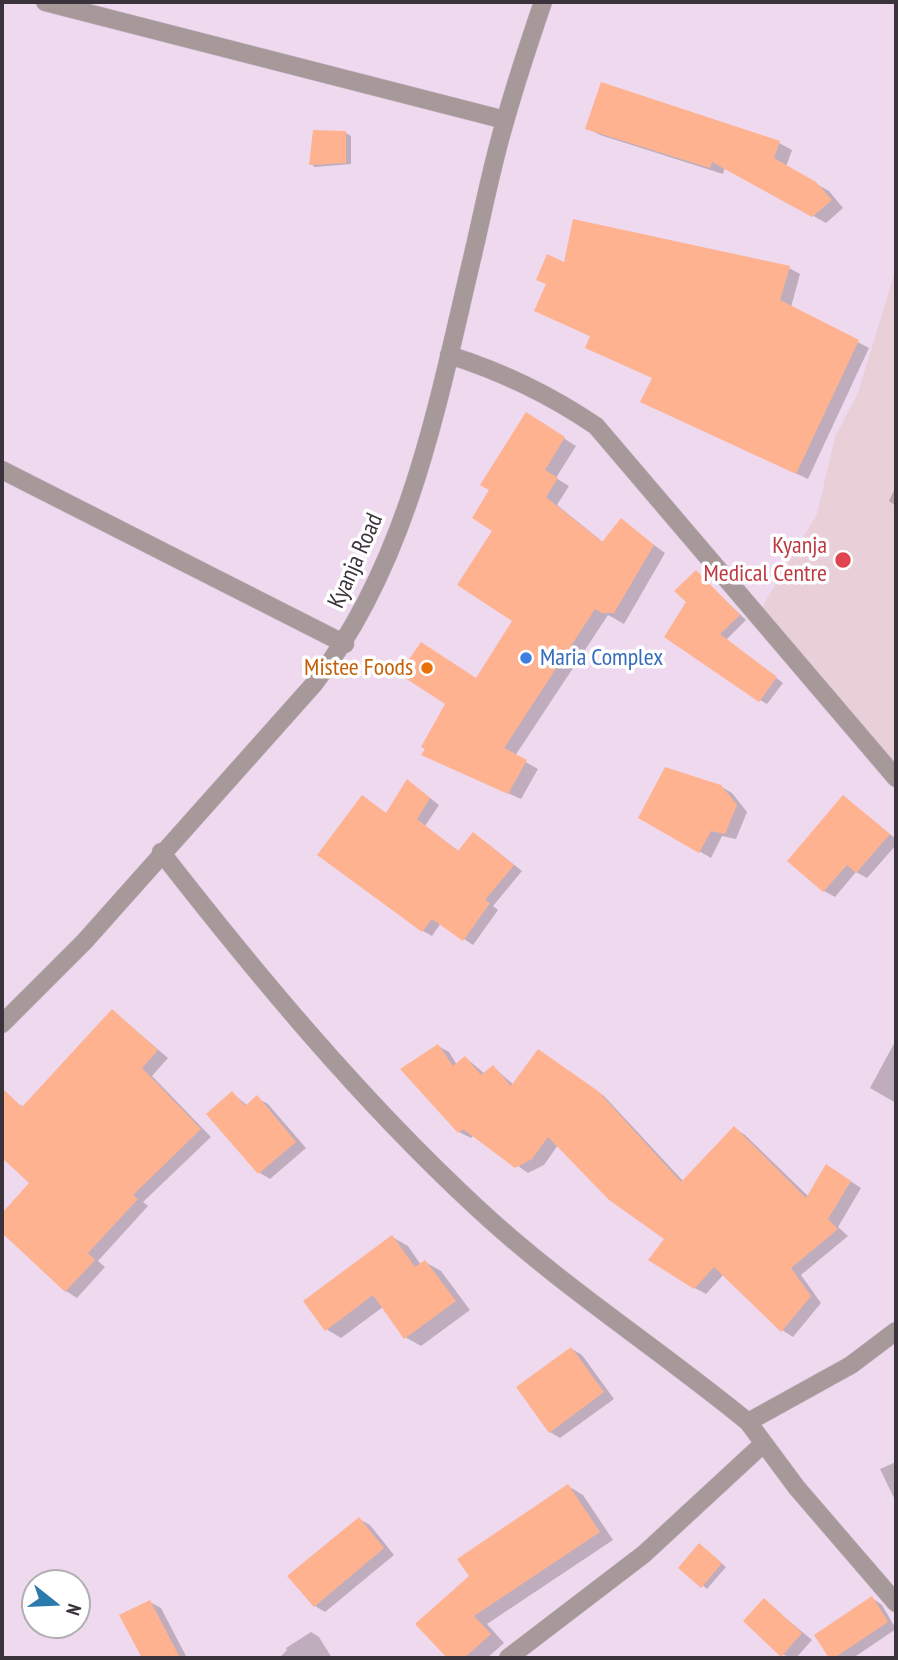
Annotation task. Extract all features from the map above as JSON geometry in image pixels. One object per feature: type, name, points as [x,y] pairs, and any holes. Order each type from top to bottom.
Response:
[{"type":"street","points":[[45,2],[505,120]]},
{"type":"street","name":"Kyanja Road","points":[[2,1024],[84,942],[161,852],[314,684],[345,645],[380,579],[408,502],[449,355],[505,120],[543,2]]},
{"type":"street","points":[[449,355],[502,372],[556,398],[596,426],[896,778]]},
{"type":"street","points":[[2,470],[227,582],[345,645]]},
{"type":"street","points":[[161,852],[253,967],[401,1133],[474,1205],[543,1265],[748,1422],[763,1444],[896,1603]]},
{"type":"street","points":[[748,1422],[851,1365],[896,1331]]},
{"type":"street","points":[[508,1658],[644,1554],[763,1444]]},
{"type":"shaded area","name":"Kyanja Medical Centre","points":[[896,268],[896,764],[762,607],[817,514],[835,437],[858,393]]},
{"type":"building","points":[[601,82],[780,141],[774,158],[816,182],[832,200],[812,217],[712,162],[710,168],[585,129]]},
{"type":"building","points":[[313,130],[346,131],[346,163],[309,165]]},
{"type":"building","points":[[573,219],[790,266],[780,300],[859,340],[796,474],[640,402],[652,378],[585,348],[590,336],[534,311],[546,284],[536,280],[547,254],[564,262]]},
{"type":"building","points":[[526,412],[565,437],[545,470],[558,478],[546,497],[602,542],[621,518],[654,545],[614,613],[602,613],[595,609],[504,748],[527,760],[508,794],[421,755],[425,749],[421,747],[445,704],[399,674],[421,642],[476,678],[512,621],[457,585],[492,531],[472,518],[489,490],[480,485]]},
{"type":"building","points":[[696,570],[740,615],[720,634],[777,677],[759,702],[664,637],[686,602],[674,591]]},
{"type":"building","points":[[665,767],[721,785],[737,805],[725,834],[711,831],[699,853],[638,818]]},
{"type":"building","points":[[407,779],[430,798],[417,819],[458,851],[473,832],[514,865],[485,900],[490,903],[463,941],[432,919],[422,932],[317,855],[362,795],[386,813]]},
{"type":"building","points":[[843,795],[890,834],[856,873],[847,865],[823,892],[787,861]]},
{"type":"building","points":[[112,1009],[158,1050],[142,1068],[201,1129],[133,1195],[138,1199],[88,1253],[95,1260],[65,1292],[2,1233],[2,1213],[29,1183],[2,1158],[2,1088],[22,1107]]},
{"type":"building","points":[[438,1044],[453,1066],[465,1056],[481,1075],[493,1065],[511,1086],[538,1049],[598,1091],[681,1182],[734,1126],[806,1198],[826,1164],[851,1181],[828,1219],[838,1229],[791,1268],[811,1296],[781,1332],[714,1267],[694,1289],[648,1260],[664,1239],[609,1200],[548,1137],[532,1159],[515,1168],[463,1129],[458,1133],[400,1069]]},
{"type":"building","points":[[232,1091],[245,1106],[257,1095],[296,1142],[258,1174],[206,1114]]},
{"type":"building","points":[[392,1235],[415,1267],[425,1260],[456,1301],[404,1339],[373,1295],[325,1331],[303,1301]]},
{"type":"building","points":[[571,1347],[604,1392],[549,1433],[516,1387]]},
{"type":"building","points":[[568,1484],[600,1532],[474,1616],[491,1634],[464,1658],[447,1658],[415,1624],[469,1576],[457,1559]]},
{"type":"building","points":[[359,1517],[384,1548],[314,1607],[287,1576]]},
{"type":"building","points":[[699,1543],[722,1563],[701,1588],[678,1568]]},
{"type":"building","points":[[872,1596],[888,1622],[834,1658],[829,1658],[814,1635]]},
{"type":"building","points":[[764,1598],[802,1633],[781,1657],[743,1621]]},
{"type":"building","points":[[150,1600],[180,1658],[142,1658],[119,1615]]},
{"type":"place","name":"Kyanja Medical Centre","points":[[843,560]]},
{"type":"place","name":"Maria Complex","points":[[526,658]]},
{"type":"place","name":"Mistee Foods","points":[[427,668]]}]
